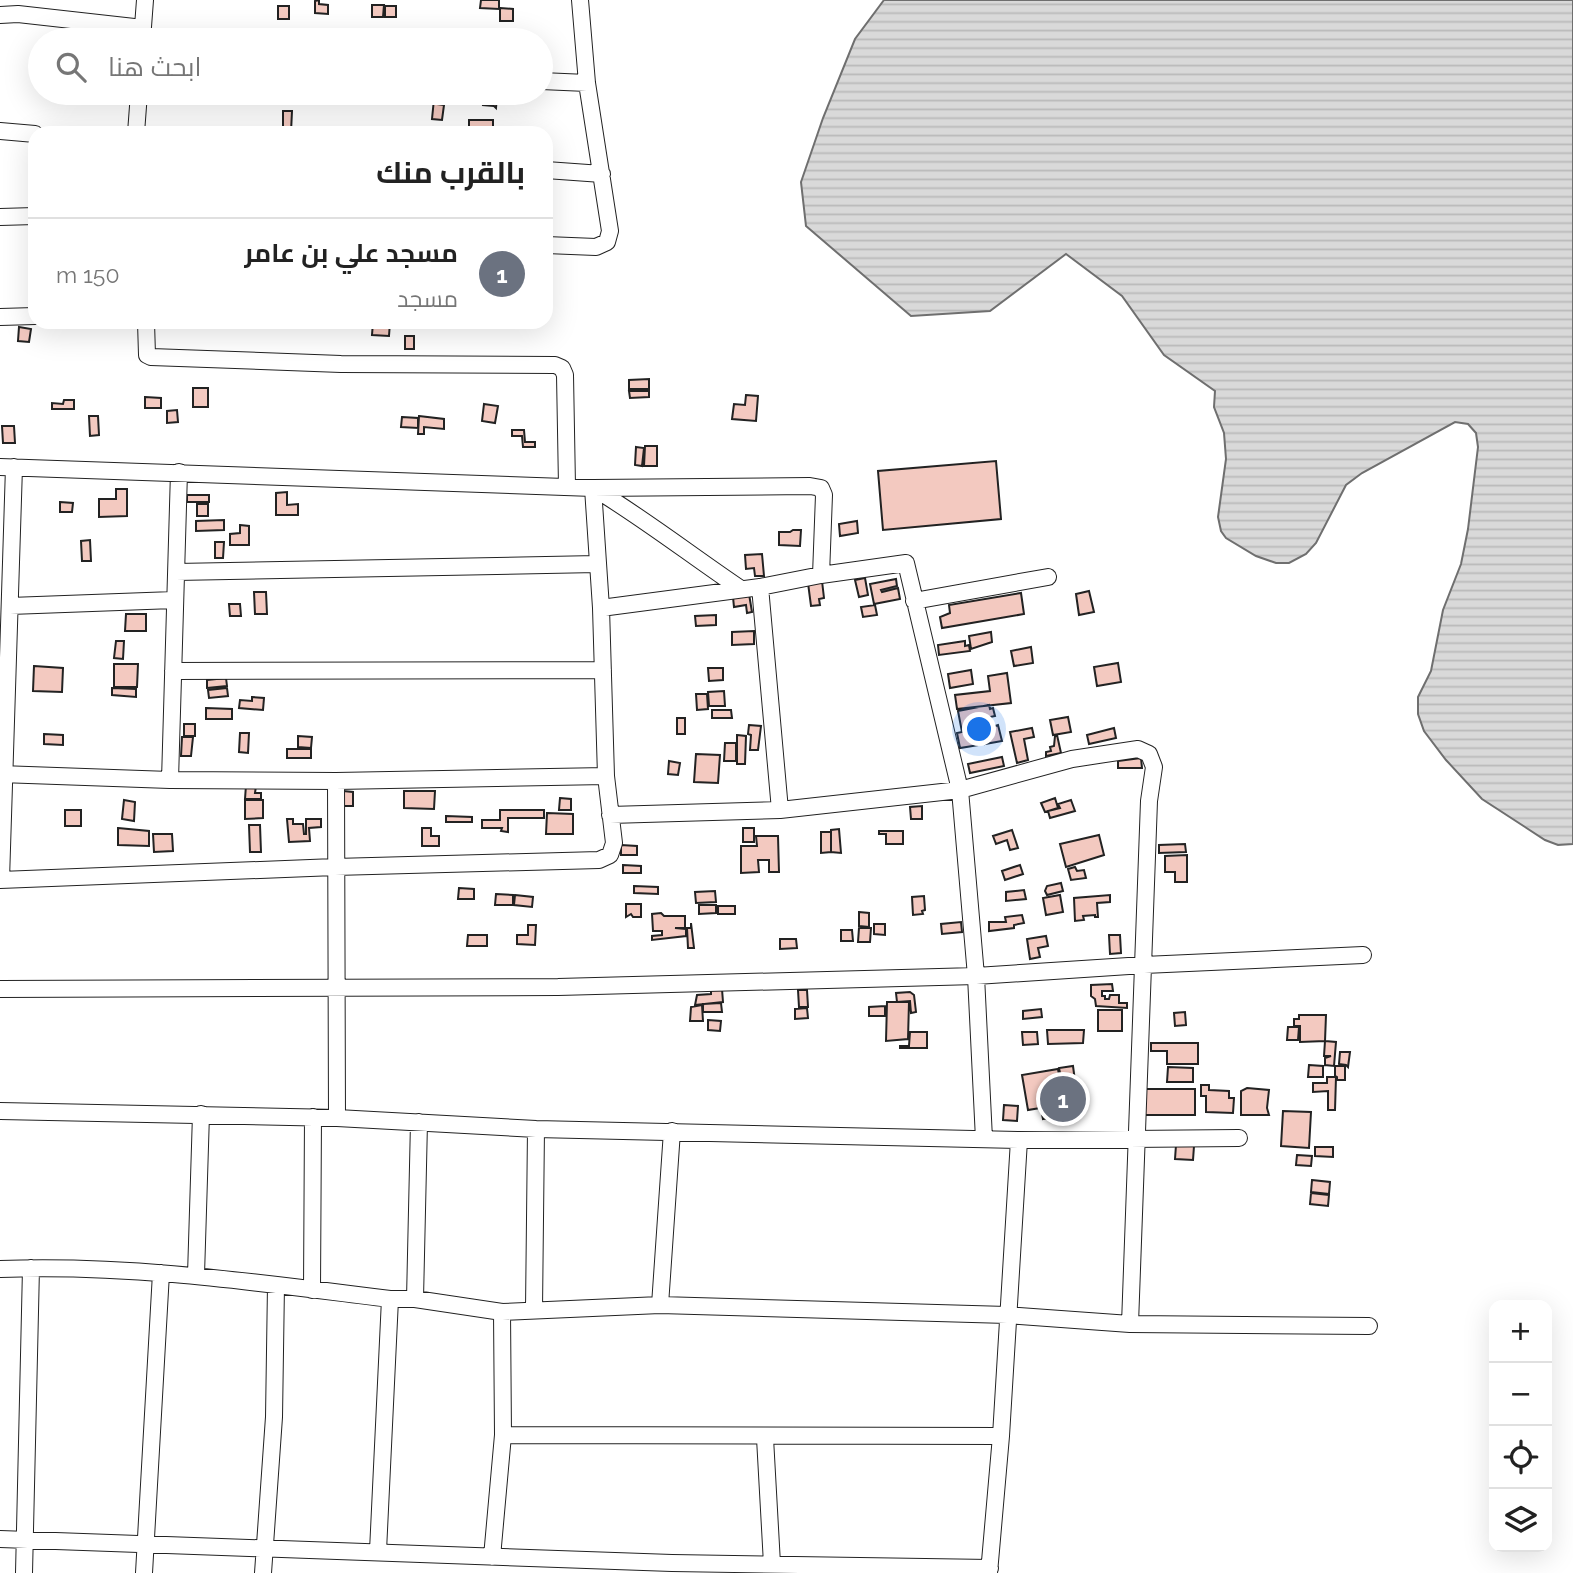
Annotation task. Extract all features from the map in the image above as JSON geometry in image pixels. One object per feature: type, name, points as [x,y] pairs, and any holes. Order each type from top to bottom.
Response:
[{"type":"street","points":[[143,28],[145,0]]},
{"type":"street","points":[[553,245],[596,247],[607,242],[610,231],[587,82],[580,0]]},
{"type":"street","points":[[0,15],[18,7],[114,28]]},
{"type":"street","points":[[553,81],[587,82]]},
{"type":"street","points":[[137,126],[138,105]]},
{"type":"street","points":[[0,131],[28,133]]},
{"type":"street","points":[[553,171],[601,174]]},
{"type":"street","points":[[0,217],[28,216]]},
{"type":"street","points":[[0,317],[28,316]]},
{"type":"street","points":[[146,329],[146,350],[151,357],[341,364],[555,365],[562,368],[565,375],[567,486]]},
{"type":"street","points":[[593,488],[601,608],[606,776],[614,843],[610,855],[599,860],[1,880],[2,774],[10,606],[7,467],[593,488],[810,486],[821,488],[824,495],[821,575]]},
{"type":"street","points":[[170,780],[179,472]]},
{"type":"street","points":[[593,488],[675,541],[741,589]]},
{"type":"street","points":[[176,572],[597,564]]},
{"type":"street","points":[[601,608],[906,564],[960,790],[976,976],[984,1139]]},
{"type":"street","points":[[914,601],[1048,577]]},
{"type":"street","points":[[760,587],[780,810]]},
{"type":"street","points":[[10,606],[174,600]]},
{"type":"street","points":[[173,671],[603,670]]},
{"type":"street","points":[[610,815],[780,810],[960,790],[1072,759],[1138,749],[1149,754],[1154,767],[1149,801],[1130,1324]]},
{"type":"street","points":[[2,774],[170,780],[336,781],[606,776]]},
{"type":"street","points":[[336,781],[337,1118]]},
{"type":"street","points":[[0,989],[558,987],[976,976],[1363,955]]},
{"type":"street","points":[[0,1111],[337,1118],[536,1129],[1019,1140],[1239,1138]]},
{"type":"street","points":[[196,1275],[201,1114]]},
{"type":"street","points":[[312,1290],[313,1118]]},
{"type":"street","points":[[415,1299],[419,1122]]},
{"type":"street","points":[[534,1309],[536,1129]]},
{"type":"street","points":[[660,1305],[672,1131]]},
{"type":"street","points":[[0,1539],[378,1551],[671,1568],[772,1564],[990,1571],[1019,1140]]},
{"type":"street","points":[[24,1573],[27,1540],[31,1268]]},
{"type":"street","points":[[0,1269],[108,1268],[196,1275],[390,1299],[415,1299],[502,1312],[660,1305],[1007,1315],[1130,1324],[1368,1326]]},
{"type":"street","points":[[144,1573],[161,1273]]},
{"type":"street","points":[[263,1573],[274,1418],[276,1285]]},
{"type":"street","points":[[378,1551],[390,1299]]},
{"type":"street","points":[[492,1557],[503,1436],[502,1312]]},
{"type":"street","points":[[503,1436],[1001,1436]]},
{"type":"street","points":[[765,1438],[772,1564]]},
{"type":"shaded area","points":[[884,0],[1573,0],[1573,844],[1558,845],[1545,840],[1482,799],[1424,731],[1418,714],[1418,697],[1431,671],[1443,610],[1461,564],[1468,529],[1478,447],[1476,433],[1468,424],[1455,422],[1362,473],[1346,485],[1316,543],[1306,554],[1289,563],[1276,563],[1256,556],[1226,538],[1221,531],[1218,517],[1226,459],[1224,433],[1214,407],[1215,391],[1164,355],[1122,296],[1066,254],[990,311],[911,316],[806,226],[801,182],[823,118],[855,39]]},
{"type":"building","points":[[319,0],[319,4],[328,5],[328,14],[315,13],[315,1]]},
{"type":"building","points":[[481,0],[499,0],[499,9],[480,8]]},
{"type":"building","points":[[372,5],[384,5],[383,17],[372,17]]},
{"type":"building","points":[[278,6],[289,6],[289,19],[278,19]]},
{"type":"building","points":[[385,6],[396,6],[396,17],[385,17]]},
{"type":"building","points":[[500,8],[513,9],[513,21],[500,21]]},
{"type":"building","points":[[433,105],[444,105],[442,120],[432,119]]},
{"type":"building","points":[[283,111],[292,111],[291,126],[283,126]]},
{"type":"building","points":[[469,120],[493,120],[493,126],[469,126]]},
{"type":"building","points":[[19,327],[31,329],[29,342],[18,341]]},
{"type":"building","points":[[372,329],[390,329],[389,336],[372,335]]},
{"type":"building","points":[[405,336],[414,336],[414,349],[405,349]]},
{"type":"building","points":[[649,379],[649,389],[629,389],[629,380]]},
{"type":"building","points":[[193,388],[208,388],[208,407],[193,407]]},
{"type":"building","points":[[629,391],[649,391],[649,397],[630,398]]},
{"type":"building","points":[[746,395],[758,396],[756,421],[732,419],[734,404],[745,405]]},
{"type":"building","points":[[145,397],[161,398],[161,408],[145,408]]},
{"type":"building","points":[[64,400],[74,400],[74,409],[52,409],[52,403],[63,404]]},
{"type":"building","points":[[484,404],[498,406],[495,423],[482,421]]},
{"type":"building","points":[[177,410],[178,422],[167,423],[167,411]]},
{"type":"building","points":[[89,416],[98,416],[99,435],[90,436]]},
{"type":"building","points":[[419,416],[444,419],[444,429],[424,427],[424,434],[418,434]]},
{"type":"building","points":[[402,417],[418,418],[418,428],[401,427]]},
{"type":"building","points":[[2,426],[14,426],[15,443],[3,443]]},
{"type":"building","points":[[512,430],[524,430],[525,442],[535,442],[535,447],[523,447],[522,436],[512,436]]},
{"type":"building","points":[[645,446],[657,446],[657,466],[644,466]]},
{"type":"building","points":[[636,447],[644,448],[642,466],[635,465]]},
{"type":"building","points":[[996,461],[1001,519],[883,530],[878,471]]},
{"type":"building","points":[[116,489],[127,489],[127,516],[99,517],[99,499],[116,499]]},
{"type":"building","points":[[287,492],[287,505],[298,504],[298,515],[276,515],[276,493]]},
{"type":"building","points":[[187,495],[209,495],[209,502],[187,502]]},
{"type":"building","points":[[60,502],[73,503],[72,512],[60,512]]},
{"type":"building","points":[[197,504],[208,504],[208,516],[197,516]]},
{"type":"building","points":[[224,520],[224,530],[196,531],[196,521]]},
{"type":"building","points":[[857,521],[858,533],[840,536],[839,524]]},
{"type":"building","points":[[240,525],[249,526],[249,545],[230,545],[230,534],[240,533]]},
{"type":"building","points":[[801,530],[800,546],[779,545],[779,532]]},
{"type":"building","points":[[90,540],[91,561],[82,561],[81,541]]},
{"type":"building","points":[[215,542],[224,542],[223,558],[215,558]]},
{"type":"building","points":[[762,554],[764,576],[755,576],[754,568],[746,569],[745,555]]},
{"type":"building","points":[[865,578],[868,595],[859,597],[855,580]]},
{"type":"building","points":[[896,579],[897,586],[881,590],[882,592],[898,588],[900,599],[874,604],[870,584]]},
{"type":"building","points":[[822,581],[824,598],[819,599],[820,605],[811,606],[808,583]]},
{"type":"building","points":[[1089,591],[1094,612],[1079,615],[1076,594]]},
{"type":"building","points":[[254,592],[266,592],[267,614],[255,614]]},
{"type":"building","points":[[1021,593],[1024,614],[942,628],[940,617],[950,613],[949,605]]},
{"type":"building","points":[[749,594],[752,612],[747,613],[746,605],[734,607],[733,597]]},
{"type":"building","points":[[229,604],[240,604],[241,616],[230,616]]},
{"type":"building","points":[[875,605],[877,615],[863,617],[861,607]]},
{"type":"building","points":[[126,614],[146,614],[146,631],[125,631]]},
{"type":"building","points":[[716,615],[716,625],[696,626],[695,616]]},
{"type":"building","points":[[754,631],[754,644],[732,645],[732,632]]},
{"type":"building","points":[[991,632],[992,642],[971,649],[969,636]]},
{"type":"building","points":[[116,641],[124,641],[123,659],[114,658]]},
{"type":"building","points":[[965,641],[965,646],[969,645],[970,651],[939,655],[938,645]]},
{"type":"building","points":[[1031,647],[1033,663],[1014,666],[1011,651]]},
{"type":"building","points":[[1118,663],[1121,682],[1097,686],[1094,667]]},
{"type":"building","points":[[114,664],[138,664],[137,687],[114,687]]},
{"type":"building","points":[[34,666],[63,668],[62,692],[33,691]]},
{"type":"building","points":[[708,668],[723,668],[723,680],[709,681]]},
{"type":"building","points":[[971,670],[973,684],[950,688],[948,674]]},
{"type":"building","points":[[1007,673],[1011,703],[957,709],[955,695],[990,691],[988,676]]},
{"type":"building","points":[[226,678],[227,686],[207,688],[207,680]]},
{"type":"building","points":[[112,688],[136,689],[136,697],[112,695]]},
{"type":"building","points":[[227,688],[228,696],[209,698],[208,690]]},
{"type":"building","points":[[724,691],[725,706],[709,706],[708,692]]},
{"type":"building","points":[[696,694],[707,694],[708,709],[697,710]]},
{"type":"building","points":[[252,697],[264,698],[263,710],[239,708],[240,700],[252,701]]},
{"type":"building","points":[[989,705],[995,716],[990,717],[992,727],[998,725],[1002,741],[985,744],[982,728],[976,730],[979,745],[960,748],[957,733],[962,732],[958,711]]},
{"type":"building","points":[[206,708],[232,709],[232,719],[206,719]]},
{"type":"building","points":[[712,710],[731,710],[732,718],[712,718]]},
{"type":"building","points":[[1068,717],[1071,732],[1053,735],[1050,720]]},
{"type":"building","points":[[677,718],[685,718],[685,734],[677,734]]},
{"type":"building","points":[[184,724],[195,724],[195,736],[184,736]]},
{"type":"building","points":[[749,725],[761,726],[758,750],[750,750]]},
{"type":"building","points":[[1032,728],[1034,737],[1024,739],[1028,760],[1017,763],[1010,732]]},
{"type":"building","points":[[1114,728],[1116,738],[1089,744],[1087,735]]},
{"type":"building","points":[[240,733],[249,733],[248,753],[239,752]]},
{"type":"building","points":[[44,734],[63,735],[63,745],[44,744]]},
{"type":"building","points":[[737,735],[746,736],[745,764],[737,764]]},
{"type":"building","points":[[1057,735],[1061,753],[1046,756],[1046,752],[1051,751],[1050,747],[1054,746]]},
{"type":"building","points":[[298,736],[312,737],[311,748],[298,747]]},
{"type":"building","points":[[182,737],[193,737],[191,756],[181,756]]},
{"type":"building","points":[[725,743],[736,743],[736,761],[724,761]]},
{"type":"building","points":[[287,749],[311,749],[311,758],[287,758]]},
{"type":"building","points":[[696,754],[720,755],[718,783],[694,782]]},
{"type":"building","points":[[1002,757],[1004,766],[970,773],[968,764]]},
{"type":"building","points":[[1141,758],[1142,768],[1118,768],[1118,761]]},
{"type":"building","points":[[669,761],[680,763],[678,775],[668,774]]},
{"type":"building","points":[[246,785],[256,786],[255,793],[261,793],[261,799],[245,799]]},
{"type":"building","points":[[343,791],[353,792],[353,806],[343,806]]},
{"type":"building","points":[[404,791],[435,791],[434,809],[404,808]]},
{"type":"building","points":[[560,798],[571,799],[571,810],[559,810]]},
{"type":"building","points":[[1055,798],[1058,808],[1045,812],[1041,803]]},
{"type":"building","points":[[124,800],[135,802],[134,821],[122,819]]},
{"type":"building","points":[[245,800],[263,800],[263,818],[245,819]]},
{"type":"building","points":[[1071,800],[1075,811],[1050,818],[1048,811],[1060,808],[1058,804]]},
{"type":"building","points":[[922,806],[922,819],[911,819],[910,807]]},
{"type":"building","points":[[65,810],[81,810],[81,826],[65,826]]},
{"type":"building","points":[[500,810],[544,810],[544,818],[508,818],[508,832],[501,831],[502,828],[482,828],[482,820],[500,820]]},
{"type":"building","points":[[547,813],[573,814],[573,834],[546,834]]},
{"type":"building","points":[[446,816],[472,817],[472,822],[446,822]]},
{"type":"building","points":[[287,819],[293,819],[293,824],[303,824],[304,834],[306,819],[321,819],[321,827],[309,828],[310,841],[289,842]]},
{"type":"building","points":[[249,825],[260,825],[261,852],[250,852]]},
{"type":"building","points":[[118,828],[149,831],[149,846],[118,845]]},
{"type":"building","points":[[422,828],[431,828],[431,836],[439,836],[439,846],[422,846]]},
{"type":"building","points":[[743,828],[754,828],[754,842],[743,842]]},
{"type":"building","points":[[839,829],[841,853],[831,852],[831,830]]},
{"type":"building","points":[[1012,830],[1018,848],[1010,850],[1007,840],[996,844],[993,836]]},
{"type":"building","points":[[879,831],[903,831],[903,844],[886,844],[886,834],[879,834]]},
{"type":"building","points":[[821,832],[831,832],[831,852],[821,853]]},
{"type":"building","points":[[153,834],[172,834],[173,851],[154,852]]},
{"type":"building","points":[[1099,835],[1104,855],[1066,867],[1060,844]]},
{"type":"building","points":[[756,836],[778,836],[779,872],[769,872],[769,860],[758,860],[759,872],[741,873],[741,846],[757,846]]},
{"type":"building","points":[[1185,844],[1186,852],[1159,853],[1159,845]]},
{"type":"building","points":[[621,845],[637,846],[637,855],[621,855]]},
{"type":"building","points":[[1187,855],[1187,882],[1175,882],[1175,872],[1165,872],[1165,856]]},
{"type":"building","points":[[623,865],[641,866],[641,873],[623,873]]},
{"type":"building","points":[[1020,865],[1023,874],[1005,880],[1002,871]]},
{"type":"building","points":[[1075,867],[1077,871],[1084,870],[1086,878],[1071,880],[1068,869]]},
{"type":"building","points":[[1061,883],[1063,891],[1047,895],[1047,886]]},
{"type":"building","points":[[634,886],[658,887],[658,894],[634,893]]},
{"type":"building","points":[[459,888],[474,889],[474,899],[458,899]]},
{"type":"building","points":[[1024,890],[1026,899],[1006,901],[1006,892]]},
{"type":"building","points":[[715,891],[716,902],[696,903],[695,892]]},
{"type":"building","points":[[496,894],[513,895],[513,905],[495,905]]},
{"type":"building","points":[[515,895],[533,897],[532,907],[514,905]]},
{"type":"building","points":[[1060,895],[1063,912],[1046,915],[1043,898]]},
{"type":"building","points":[[1110,895],[1110,902],[1097,903],[1098,917],[1083,916],[1084,920],[1075,921],[1074,898]]},
{"type":"building","points":[[924,896],[923,914],[913,915],[912,897]]},
{"type":"building","points":[[626,904],[641,904],[641,917],[633,917],[631,914],[626,917]]},
{"type":"building","points":[[699,905],[716,905],[716,913],[699,914]]},
{"type":"building","points":[[718,906],[735,906],[735,914],[718,914]]},
{"type":"building","points":[[859,912],[869,913],[869,927],[859,926]]},
{"type":"building","points":[[661,913],[664,916],[685,916],[685,928],[675,928],[686,929],[686,936],[652,940],[652,936],[662,935],[662,931],[653,931],[652,914]]},
{"type":"building","points":[[1022,915],[1024,923],[1014,925],[1014,928],[989,931],[989,922],[1006,922],[1005,917]]},
{"type":"building","points":[[961,922],[962,932],[942,934],[941,924]]},
{"type":"building","points":[[691,923],[694,948],[688,948],[687,928],[691,928]]},
{"type":"building","points":[[874,924],[885,924],[885,935],[874,934]]},
{"type":"building","points":[[528,925],[536,925],[535,945],[517,944],[517,935],[528,935]]},
{"type":"building","points":[[859,928],[871,928],[870,942],[858,942]]},
{"type":"building","points":[[841,930],[852,930],[853,941],[841,941]]},
{"type":"building","points":[[468,935],[487,935],[487,946],[467,946]]},
{"type":"building","points":[[1109,935],[1120,935],[1121,953],[1110,954]]},
{"type":"building","points":[[1046,936],[1048,946],[1038,948],[1040,957],[1030,959],[1027,939]]},
{"type":"building","points":[[780,939],[796,939],[797,948],[780,949]]},
{"type":"building","points":[[1112,984],[1113,991],[1102,991],[1102,996],[1109,999],[1110,995],[1119,995],[1119,1003],[1127,1003],[1127,1008],[1096,1006],[1095,999],[1091,996],[1091,985]]},
{"type":"building","points":[[722,989],[723,1002],[695,1005],[697,995],[711,994],[711,990]]},
{"type":"building","points":[[798,990],[807,990],[808,1007],[799,1007]]},
{"type":"building","points":[[910,992],[914,995],[916,1012],[911,1013],[910,1001],[897,1002],[896,993]]},
{"type":"building","points":[[887,1002],[909,1002],[908,1039],[886,1041]]},
{"type":"building","points":[[721,1003],[722,1012],[703,1012],[703,1004]]},
{"type":"building","points":[[702,1005],[703,1021],[690,1021],[691,1007]]},
{"type":"building","points":[[885,1006],[885,1016],[869,1016],[869,1007]]},
{"type":"building","points":[[807,1008],[808,1018],[795,1019],[795,1009]]},
{"type":"building","points":[[1041,1009],[1042,1017],[1023,1019],[1023,1011]]},
{"type":"building","points":[[1098,1010],[1122,1010],[1122,1031],[1098,1031]]},
{"type":"building","points":[[1185,1012],[1186,1025],[1175,1026],[1174,1013]]},
{"type":"building","points":[[1299,1015],[1326,1015],[1325,1041],[1300,1042],[1300,1026],[1294,1026],[1294,1019],[1299,1019]]},
{"type":"building","points":[[708,1020],[721,1021],[720,1031],[708,1030]]},
{"type":"building","points":[[1288,1027],[1299,1027],[1298,1040],[1287,1040]]},
{"type":"building","points":[[1047,1030],[1084,1030],[1083,1043],[1048,1044]]},
{"type":"building","points":[[910,1032],[927,1032],[927,1048],[900,1048],[909,1046]]},
{"type":"building","points":[[1022,1032],[1037,1032],[1038,1044],[1023,1045]]},
{"type":"building","points":[[1325,1041],[1336,1042],[1334,1066],[1325,1065],[1325,1058],[1331,1056],[1324,1056]]},
{"type":"building","points":[[1151,1043],[1198,1043],[1198,1064],[1167,1064],[1167,1051],[1151,1051]]},
{"type":"building","points":[[1340,1052],[1350,1052],[1348,1067],[1339,1064]]},
{"type":"building","points":[[1309,1065],[1323,1066],[1323,1077],[1308,1077]]},
{"type":"building","points":[[1073,1066],[1075,1081],[1062,1083],[1059,1068]]},
{"type":"building","points":[[1335,1066],[1345,1066],[1345,1080],[1337,1080]]},
{"type":"building","points":[[1168,1067],[1193,1068],[1193,1082],[1167,1082]]},
{"type":"building","points":[[1058,1069],[1064,1104],[1028,1110],[1022,1075]]},
{"type":"building","points":[[1327,1077],[1336,1077],[1335,1110],[1328,1110],[1328,1091],[1313,1092],[1313,1083],[1327,1083]]},
{"type":"building","points":[[1077,1083],[1079,1102],[1071,1104],[1073,1114],[1043,1119],[1041,1109],[1066,1105],[1063,1085]]},
{"type":"building","points":[[1201,1085],[1209,1085],[1209,1090],[1229,1091],[1229,1098],[1234,1098],[1233,1113],[1206,1112],[1206,1096],[1201,1096]]},
{"type":"building","points":[[1247,1088],[1269,1090],[1269,1115],[1241,1115],[1241,1091]]},
{"type":"building","points":[[1142,1089],[1195,1089],[1195,1115],[1142,1115]]},
{"type":"building","points":[[1004,1105],[1018,1106],[1017,1121],[1003,1120]]},
{"type":"building","points":[[1283,1111],[1311,1112],[1309,1148],[1281,1146]]},
{"type":"building","points":[[1176,1145],[1194,1146],[1193,1160],[1175,1159]]},
{"type":"building","points":[[1315,1147],[1333,1147],[1333,1157],[1315,1156]]},
{"type":"building","points":[[1297,1155],[1312,1156],[1311,1166],[1296,1165]]},
{"type":"building","points":[[1312,1180],[1330,1182],[1329,1194],[1311,1192]]},
{"type":"building","points":[[1311,1193],[1329,1195],[1328,1206],[1310,1204]]},
{"type":"place","name":"مسجد علي بن عامر","points":[[1063,1099]]}]
